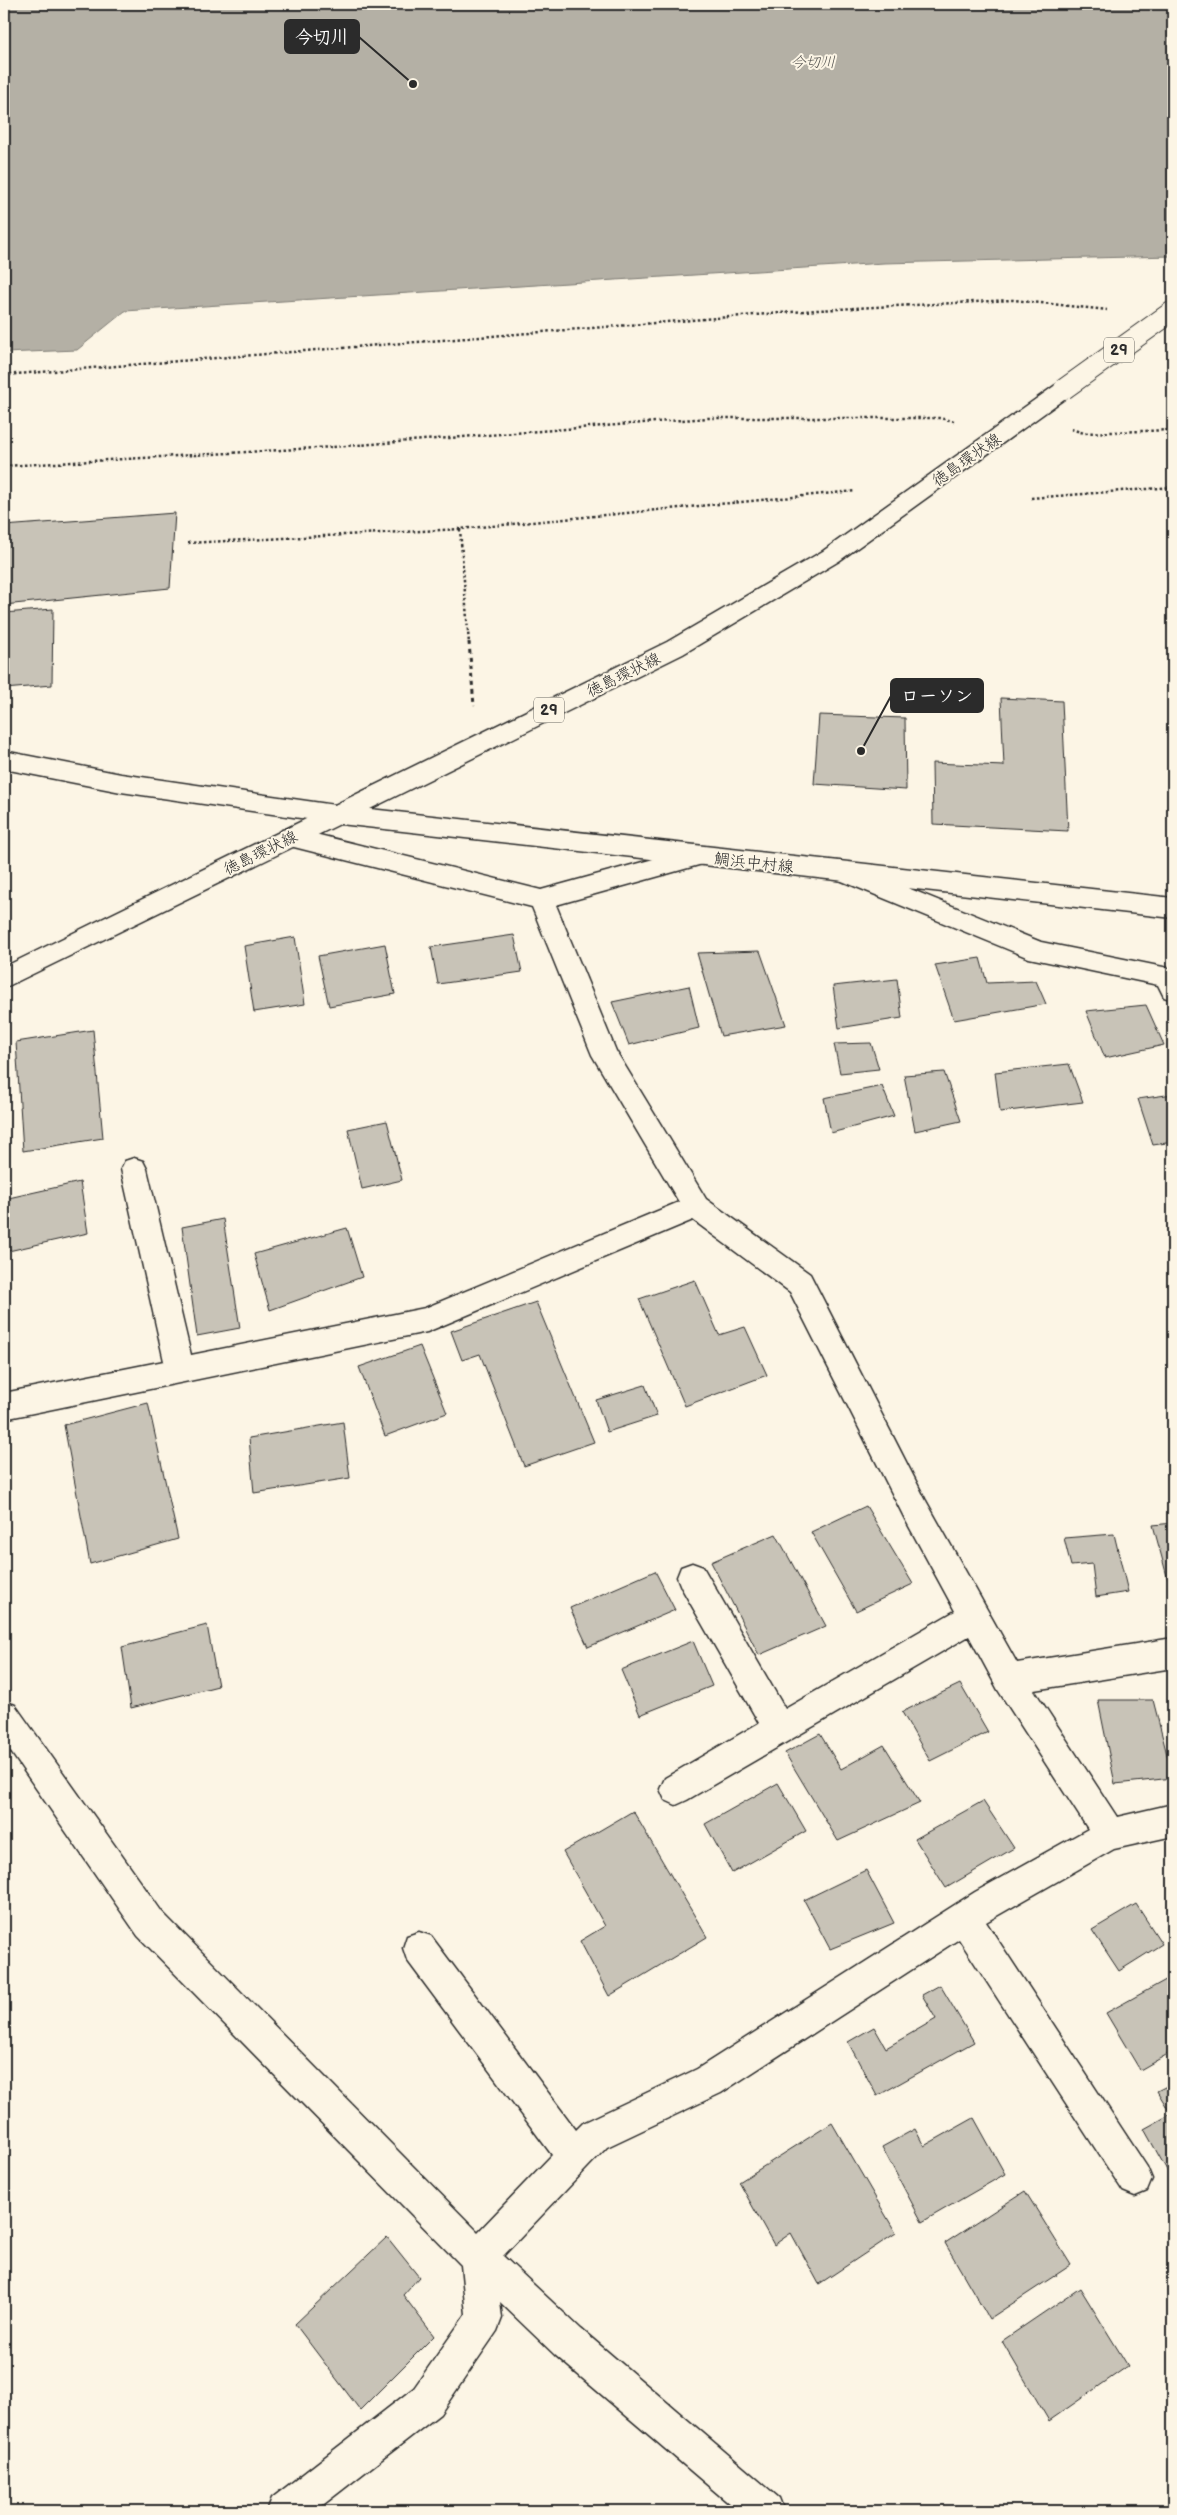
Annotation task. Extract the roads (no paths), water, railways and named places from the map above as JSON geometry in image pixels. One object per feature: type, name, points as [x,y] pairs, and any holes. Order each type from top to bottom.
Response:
[{"type":"street","name":"徳島環状線","points":[[4,978],[675,648],[831,556],[1173,310]]},
{"type":"street","name":"鯛浜中村線","points":[[4,760],[121,783],[335,814],[1173,908]]},
{"type":"street","points":[[291,837],[541,900],[697,856]]},
{"type":"street","points":[[846,872],[1038,951],[1171,983]]},
{"type":"street","points":[[541,900],[605,1055],[696,1207],[800,1283],[915,1509],[1009,1679],[1110,1834]]},
{"type":"street","points":[[134,1169],[180,1370]]},
{"type":"street","points":[[4,1406],[427,1320],[696,1207]]},
{"type":"street","points":[[692,1577],[779,1728]]},
{"type":"street","points":[[676,1788],[974,1616]]},
{"type":"street","points":[[1009,1679],[1173,1653]]},
{"type":"street","points":[[4,1716],[150,1924],[478,2257],[568,2342],[766,2511]]},
{"type":"street","points":[[286,2511],[427,2401],[484,2318],[478,2257],[595,2135],[709,2081],[964,1917],[1110,1834],[1162,1824],[1173,1820]]},
{"type":"street","points":[[964,1917],[1135,2179]]},
{"type":"street","points":[[418,1948],[574,2156]]},
{"type":"water","points":[[4,4],[1173,4],[1173,256],[884,263],[125,311],[77,350],[4,353]]},
{"type":"place","name":"今切川","points":[[413,84]]},
{"type":"place","name":"ローソン","points":[[861,751]]}]
